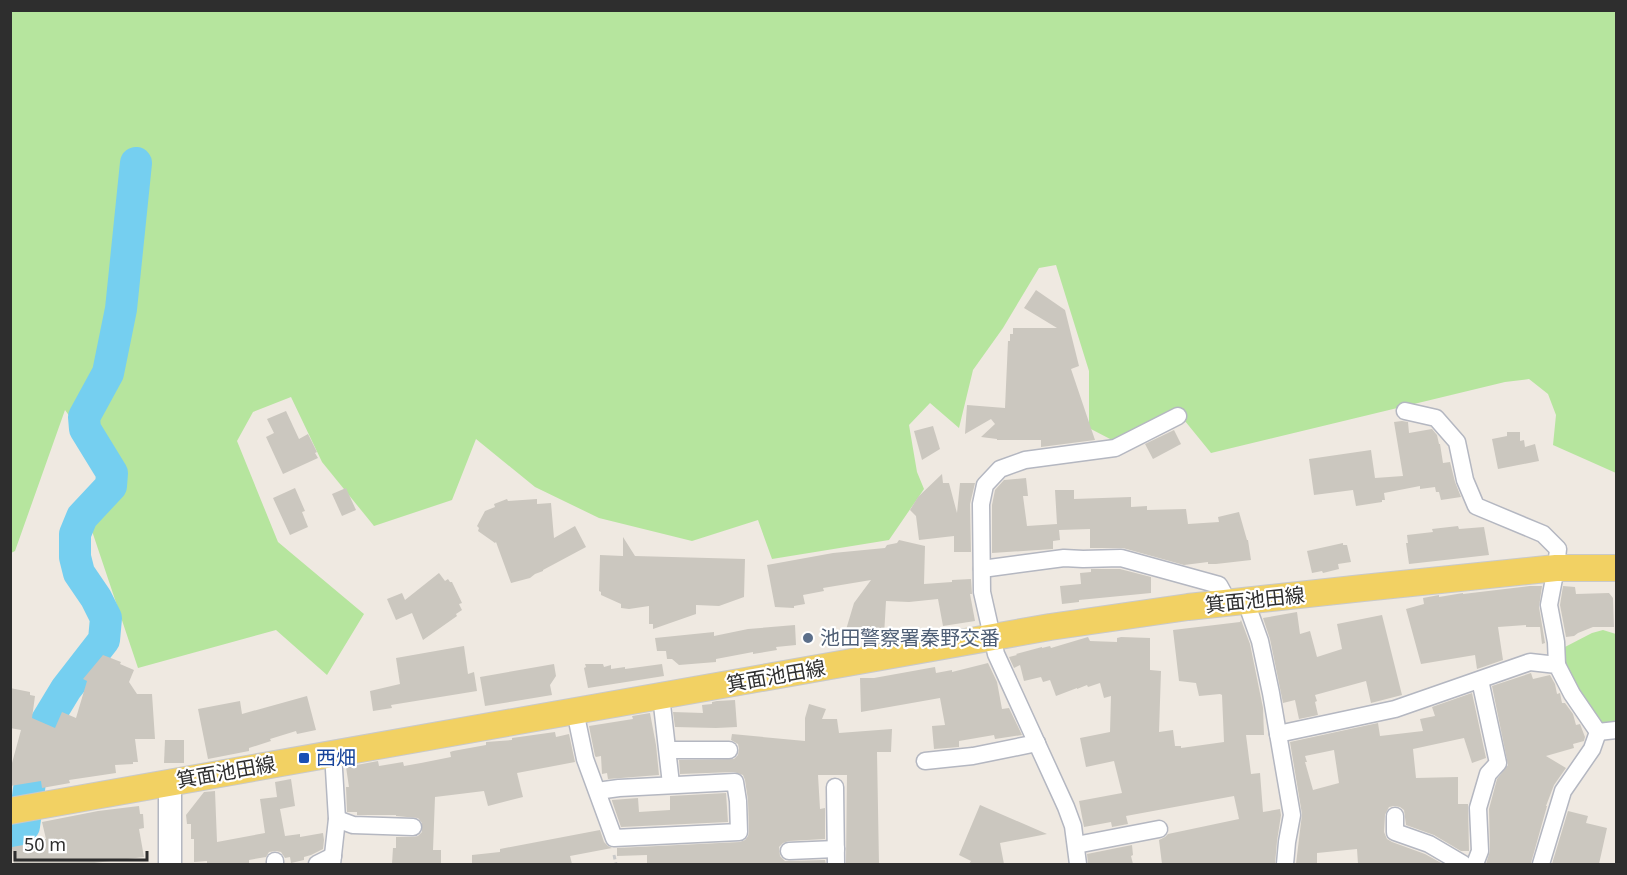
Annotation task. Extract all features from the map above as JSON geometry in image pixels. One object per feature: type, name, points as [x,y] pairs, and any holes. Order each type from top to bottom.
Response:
[{"type":"main road","name":"箕面池田線","points":[[10,810],[1073,624],[1188,607],[1556,568],[1617,568]]},
{"type":"street","points":[[1405,411],[1436,418],[1456,442],[1465,480],[1476,506],[1543,534],[1558,549],[1549,605],[1556,642],[1557,665],[1572,694],[1598,732]]},
{"type":"street","points":[[1078,864],[1073,826],[1066,807],[996,654],[992,638],[982,592],[981,504],[985,485],[1000,469],[1025,460],[1115,448],[1178,416]]},
{"type":"street","points":[[982,569],[1064,558],[1083,560],[1121,558],[1219,585],[1238,602],[1260,641],[1271,693],[1292,815],[1285,864]]},
{"type":"street","points":[[1278,734],[1395,709],[1530,663],[1557,665]]},
{"type":"street","points":[[1475,864],[1480,851],[1478,808],[1488,774],[1498,763],[1480,680]]},
{"type":"street","points":[[661,696],[671,784]]},
{"type":"street","points":[[575,711],[585,759],[614,838],[739,832],[735,782],[671,784],[597,791]]},
{"type":"street","points":[[1598,732],[1617,730]]},
{"type":"street","points":[[1541,864],[1563,791],[1592,749],[1598,732]]},
{"type":"street","points":[[925,761],[974,756],[1037,743]]},
{"type":"street","points":[[668,750],[729,750]]},
{"type":"street","points":[[316,864],[332,860],[338,819],[333,753]]},
{"type":"street","points":[[171,782],[171,864]]},
{"type":"street","points":[[789,851],[836,856],[835,787]]},
{"type":"street","points":[[1395,816],[1395,832],[1429,844],[1462,864]]},
{"type":"street","points":[[338,819],[353,825],[413,827]]},
{"type":"street","points":[[1076,845],[1159,829]]},
{"type":"green space","points":[[11,11],[1616,11],[1616,473],[1553,445],[1556,415],[1548,394],[1529,379],[1505,382],[1211,453],[1176,410],[1112,440],[1089,428],[1089,371],[1056,265],[1039,268],[1003,328],[973,370],[959,428],[930,403],[909,425],[917,472],[924,489],[889,540],[772,559],[758,520],[692,541],[599,518],[535,487],[476,439],[452,500],[374,526],[322,462],[291,397],[253,412],[237,441],[278,542],[364,614],[327,675],[276,630],[138,668],[92,531],[106,467],[65,410],[15,551],[11,553]]},
{"type":"green space","points":[[1603,630],[1616,634],[1616,724],[1601,725],[1584,704],[1564,664],[1563,648]]},
{"type":"building","points":[[1036,290],[1065,310],[1079,366],[1071,369],[1095,440],[1041,447],[1041,440],[997,440],[981,437],[995,424],[991,419],[965,434],[967,405],[1005,408],[1008,341],[1010,341],[1010,334],[1013,334],[1013,328],[1057,328],[1024,308]]},
{"type":"building","points":[[286,411],[299,439],[308,434],[318,458],[283,474],[266,437],[274,433],[267,419]]},
{"type":"building","points":[[1394,422],[1408,422],[1409,433],[1432,429],[1437,435],[1443,463],[1450,462],[1461,497],[1441,500],[1435,487],[1420,489],[1420,486],[1384,493],[1385,500],[1382,502],[1356,506],[1353,490],[1314,495],[1309,459],[1371,450],[1375,478],[1403,476]]},
{"type":"building","points":[[933,426],[940,449],[922,460],[914,431]]},
{"type":"building","points":[[1174,430],[1181,444],[1153,459],[1145,444]]},
{"type":"building","points":[[1507,432],[1520,432],[1520,441],[1524,440],[1525,447],[1535,444],[1539,461],[1498,469],[1492,439],[1507,436]]},
{"type":"building","points":[[942,474],[943,483],[949,483],[957,513],[960,483],[975,483],[970,504],[971,552],[954,552],[954,536],[919,540],[916,516],[910,510],[918,497]]},
{"type":"building","points":[[1026,478],[1028,496],[1023,496],[1027,526],[1057,524],[1055,490],[1074,490],[1074,499],[1131,497],[1131,507],[1147,506],[1147,510],[1186,509],[1188,524],[1219,522],[1218,517],[1239,512],[1248,540],[1251,560],[1184,565],[1123,548],[1090,548],[1090,529],[1059,530],[1060,540],[1053,541],[1053,549],[992,553],[992,505],[995,490],[1004,480]]},
{"type":"building","points":[[295,488],[305,511],[302,512],[308,527],[290,535],[273,498]]},
{"type":"building","points":[[346,488],[356,510],[342,516],[332,494]]},
{"type":"building","points":[[507,499],[508,501],[537,499],[537,504],[551,503],[554,538],[575,526],[586,547],[530,578],[511,583],[496,542],[478,531],[477,526],[485,511],[495,507],[494,504]]},
{"type":"building","points":[[1458,526],[1459,529],[1484,527],[1489,555],[1409,564],[1407,535]]},
{"type":"building","points":[[623,537],[635,556],[745,559],[744,597],[719,606],[696,605],[696,614],[653,629],[653,624],[649,624],[649,606],[621,608],[621,604],[601,595],[599,591],[600,555],[623,556]]},
{"type":"building","points":[[899,540],[925,546],[924,584],[971,579],[972,594],[970,594],[975,621],[943,626],[938,599],[909,602],[886,601],[884,636],[845,633],[854,603],[871,580],[823,588],[824,591],[803,595],[805,604],[794,606],[794,608],[775,607],[767,565],[833,553],[885,548]]},
{"type":"building","points":[[1343,543],[1347,545],[1351,562],[1338,564],[1339,569],[1312,573],[1307,551]]},
{"type":"building","points":[[1091,569],[1120,569],[1151,577],[1151,593],[1079,600],[1079,602],[1062,604],[1060,586],[1081,584],[1080,573],[1091,572]]},
{"type":"building","points":[[439,573],[445,581],[448,579],[452,582],[462,603],[459,604],[462,610],[423,640],[412,613],[396,620],[387,599],[402,593],[405,600]]},
{"type":"building","points":[[1542,586],[1539,607],[1545,643],[1542,644],[1540,627],[1526,627],[1526,625],[1498,627],[1503,660],[1477,669],[1475,655],[1421,664],[1406,609],[1424,604],[1423,598],[1439,595],[1439,597]]},
{"type":"building","points":[[1563,586],[1575,587],[1576,594],[1609,593],[1613,598],[1614,627],[1593,627],[1574,636],[1566,637],[1560,605]]},
{"type":"building","points":[[1297,612],[1300,634],[1310,631],[1317,657],[1342,649],[1337,624],[1382,615],[1402,695],[1371,703],[1366,681],[1315,695],[1318,715],[1299,719],[1295,700],[1283,703],[1270,639],[1263,618]]},
{"type":"building","points":[[1241,620],[1250,644],[1263,708],[1264,735],[1246,735],[1251,774],[1260,773],[1263,812],[1280,809],[1281,815],[1275,864],[1162,864],[1159,840],[1168,834],[1239,819],[1234,796],[1126,816],[1128,824],[1112,827],[1111,822],[1084,827],[1079,801],[1122,793],[1114,761],[1086,767],[1080,738],[1110,732],[1111,696],[1104,698],[1100,683],[1056,696],[1050,680],[1043,682],[1041,677],[1024,681],[1020,665],[1014,668],[1009,657],[1088,637],[1090,641],[1117,642],[1117,638],[1121,637],[1150,638],[1150,670],[1161,671],[1159,732],[1173,730],[1175,746],[1181,746],[1181,748],[1224,742],[1222,695],[1199,696],[1196,683],[1179,681],[1173,630],[1240,622]]},
{"type":"building","points":[[795,625],[796,645],[716,659],[716,662],[679,665],[672,659],[667,659],[666,651],[657,651],[655,638],[714,632],[714,636],[748,629]]},
{"type":"building","points":[[464,646],[468,674],[474,672],[477,691],[391,705],[392,708],[373,711],[370,691],[400,684],[396,658]]},
{"type":"building","points":[[103,655],[134,670],[129,682],[137,694],[152,694],[155,739],[135,739],[138,762],[115,765],[116,773],[69,780],[70,783],[42,788],[41,781],[10,786],[10,764],[21,730],[10,728],[10,688],[30,692],[30,695],[35,696],[32,718],[55,728],[62,712],[76,718],[87,681],[83,679]]},
{"type":"building","points":[[988,663],[997,682],[1002,709],[1009,708],[1022,735],[995,739],[994,735],[959,741],[959,747],[934,749],[932,726],[945,725],[940,698],[861,712],[860,678],[874,678],[935,667],[936,673],[952,670],[952,672]]},
{"type":"building","points":[[554,664],[556,676],[550,685],[552,695],[485,706],[480,677]]},
{"type":"building","points":[[585,664],[603,664],[604,667],[611,665],[611,669],[625,667],[625,669],[662,664],[664,676],[588,688]]},
{"type":"building","points":[[1531,673],[1533,679],[1550,675],[1557,694],[1560,693],[1562,703],[1565,703],[1573,714],[1576,725],[1580,724],[1585,737],[1584,741],[1573,744],[1574,748],[1546,756],[1566,768],[1554,785],[1546,806],[1531,863],[1486,864],[1490,851],[1489,809],[1497,779],[1508,765],[1492,686]]},
{"type":"building","points":[[1472,693],[1486,758],[1472,763],[1464,738],[1413,749],[1416,778],[1458,777],[1458,804],[1468,804],[1469,851],[1461,851],[1434,835],[1406,825],[1404,810],[1394,806],[1389,807],[1385,815],[1384,832],[1387,839],[1443,864],[1358,864],[1357,849],[1317,853],[1317,864],[1296,864],[1302,814],[1290,742],[1378,723],[1380,736],[1423,731],[1420,719],[1435,716],[1432,707]],"holes":[[[1334,750],[1339,783],[1313,790],[1305,756]]]},
{"type":"building","points":[[307,696],[316,730],[297,734],[296,731],[270,739],[271,741],[249,748],[249,751],[208,759],[198,709],[240,701],[242,714]]},
{"type":"building","points":[[735,700],[737,727],[675,727],[673,712],[703,713],[702,705]]},
{"type":"building","points":[[809,704],[826,709],[822,719],[837,719],[839,733],[892,729],[891,752],[877,752],[879,864],[846,863],[847,775],[818,775],[820,809],[825,808],[825,839],[789,841],[779,847],[780,856],[785,861],[825,860],[826,864],[647,864],[647,855],[617,856],[617,848],[745,840],[749,832],[748,800],[743,775],[734,772],[680,774],[679,760],[734,759],[739,749],[738,744],[731,740],[732,734],[805,741],[805,718]]},
{"type":"building","points":[[650,713],[659,775],[608,779],[607,773],[602,774],[601,756],[595,756],[589,726],[633,719],[632,716]]},
{"type":"building","points":[[555,732],[556,737],[569,734],[575,762],[517,773],[523,797],[488,806],[484,791],[435,797],[433,850],[441,850],[441,864],[392,864],[396,837],[413,837],[422,832],[422,823],[418,818],[396,815],[357,815],[357,812],[347,812],[346,787],[349,787],[346,767],[378,761],[379,766],[403,762],[404,766],[451,757],[450,752],[486,745],[486,742]]},
{"type":"building","points":[[165,740],[184,740],[184,763],[164,763]]},
{"type":"building","points":[[291,779],[295,806],[280,809],[285,836],[300,834],[300,837],[323,833],[323,849],[304,857],[304,860],[291,863],[290,857],[285,858],[281,852],[276,851],[269,852],[266,857],[249,860],[249,864],[194,862],[194,839],[191,839],[191,824],[187,824],[186,815],[204,792],[215,791],[217,842],[265,833],[260,799],[277,797],[275,782]]},
{"type":"building","points":[[726,793],[728,822],[621,827],[612,801],[638,798],[639,812],[670,810],[670,796]]},
{"type":"building","points":[[980,805],[1047,834],[1000,843],[1004,864],[969,864],[971,861],[959,855]]},
{"type":"building","points":[[139,806],[140,814],[143,814],[144,828],[139,829],[144,857],[86,864],[14,864],[12,847],[29,844],[29,840],[46,839],[42,822]]},
{"type":"building","points":[[1568,811],[1588,816],[1586,823],[1607,828],[1599,864],[1552,864]]},
{"type":"building","points":[[600,830],[604,842],[612,848],[570,856],[572,864],[472,864],[472,855],[500,852],[500,849]]},
{"type":"building","points":[[1132,845],[1133,864],[1088,864],[1087,854]]},
{"type":"waterway","points":[[10,833],[19,831],[24,826],[34,753],[46,722],[66,689],[104,640],[106,618],[79,573],[75,557],[75,534],[82,517],[111,486],[112,473],[85,429],[84,417],[108,373],[121,309],[136,163]]},
{"type":"place","name":"池田警察署秦野交番","points":[[808,638]]},
{"type":"place","name":"西畑","points":[[304,758]]}]
